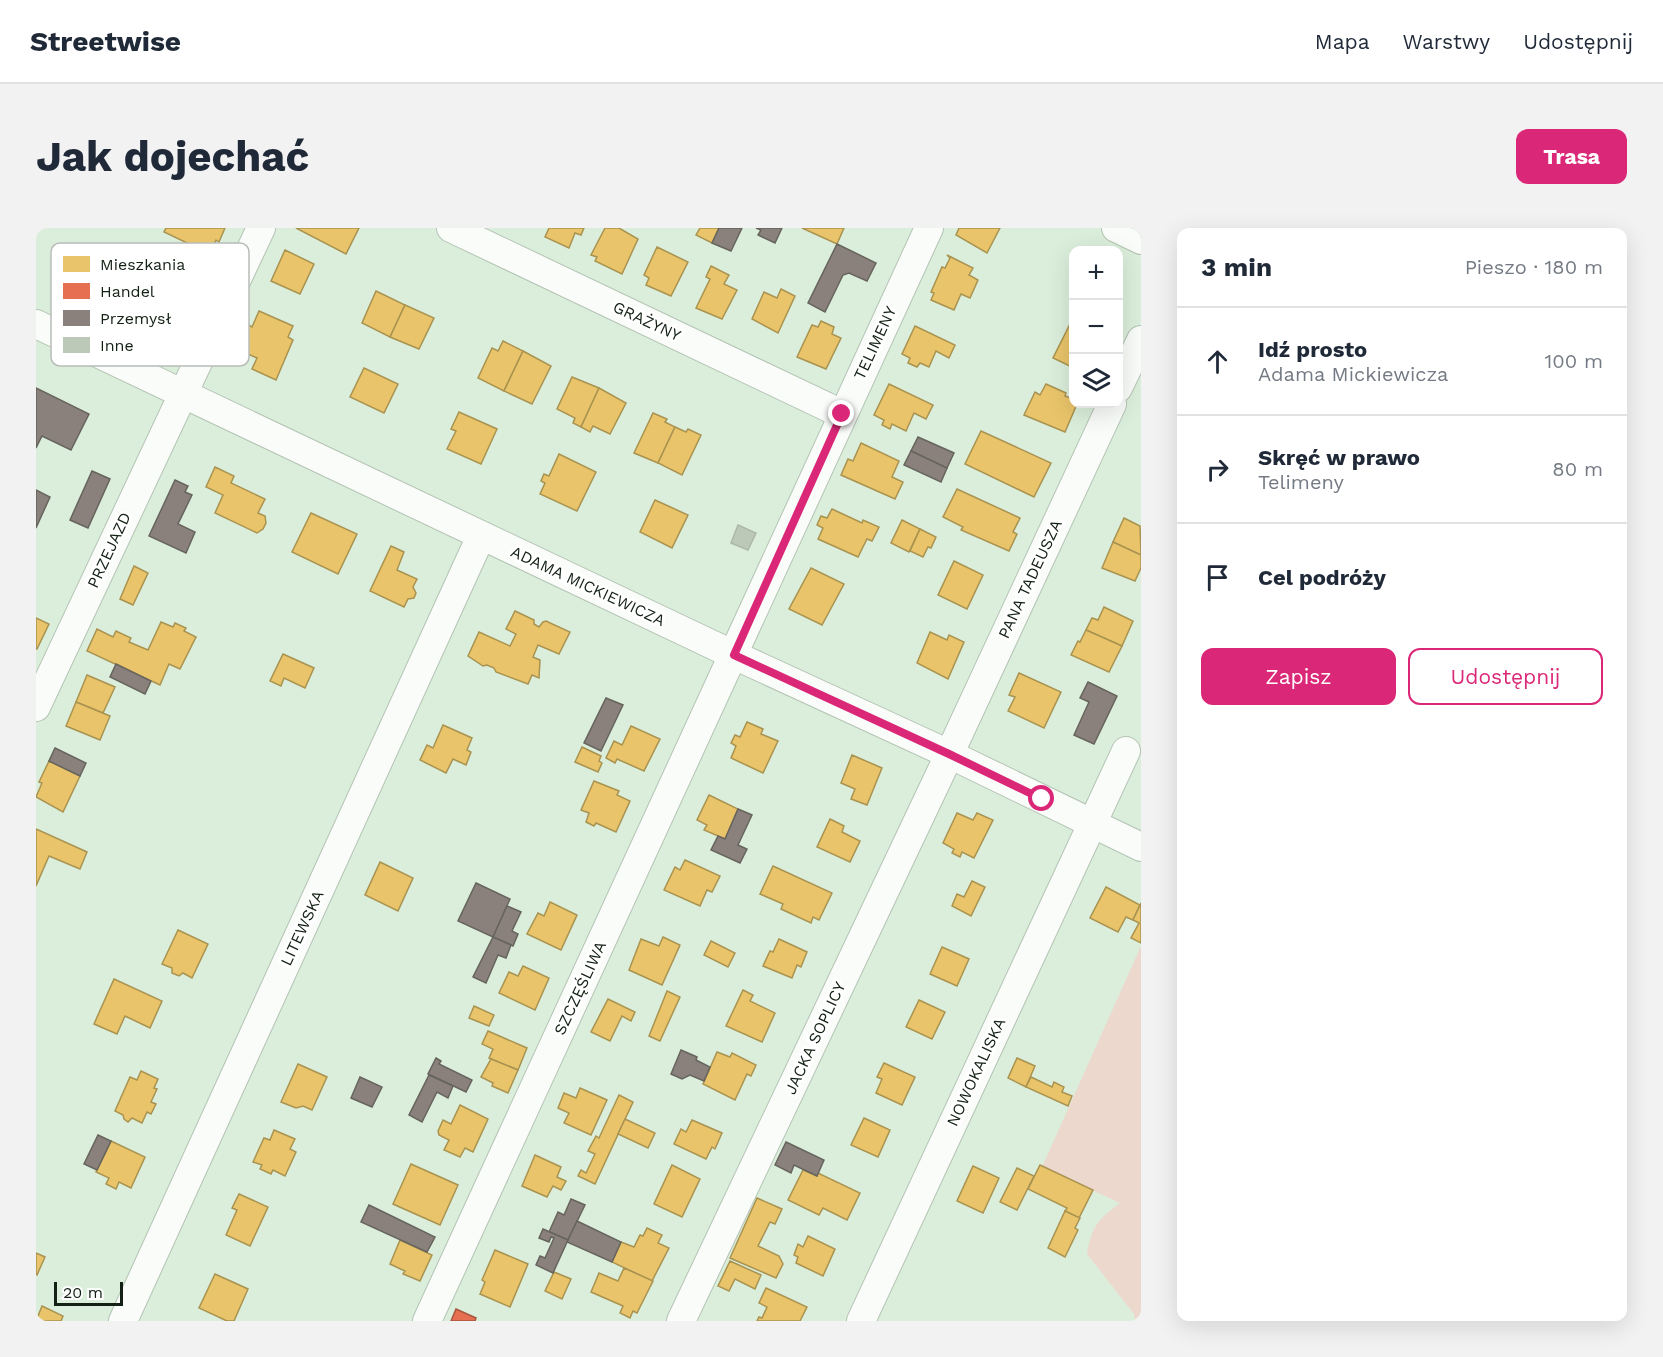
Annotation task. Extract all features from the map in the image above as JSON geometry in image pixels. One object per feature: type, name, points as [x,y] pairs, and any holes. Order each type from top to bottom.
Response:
[{"type":"street","name":"PRZEJAZD","points":[[249,253],[261,228]]},
{"type":"street","name":"GRAŻYNY","points":[[451,228],[842,414]]},
{"type":"street","name":"TELIMENY","points":[[734,655],[842,414],[929,228]]},
{"type":"street","points":[[1116,228],[1141,240]]},
{"type":"street","name":"ADAMA MICKIEWICZA","points":[[36,324],[51,331]]},
{"type":"street","points":[[1123,379],[1141,340]]},
{"type":"street","name":"ADAMA MICKIEWICZA","points":[[125,366],[1141,846]]},
{"type":"street","name":"PRZEJAZD","points":[[36,707],[196,366]]},
{"type":"street","name":"PANA TADEUSZA","points":[[949,754],[1110,408]]},
{"type":"street","name":"LITEWSKA","points":[[123,1321],[482,536]]},
{"type":"street","name":"SZCZĘŚLIWA","points":[[427,1321],[734,655]]},
{"type":"street","name":"NOWOKALISKA","points":[[861,1321],[1126,751]]},
{"type":"street","name":"JACKA SOPLICY","points":[[681,1321],[949,754]]},
{"type":"shaded area","points":[[1141,946],[1141,1321],[1135,1321],[1134,1314],[1087,1254],[1091,1236],[1097,1224],[1120,1203],[1042,1167]]},
{"type":"building: Mieszkania","points":[[166,228],[225,228],[219,242],[216,240],[215,243],[187,243],[164,232]]},
{"type":"building: Mieszkania","points":[[296,228],[359,228],[346,254]]},
{"type":"building: Mieszkania","points":[[549,228],[584,228],[581,235],[575,233],[569,248],[545,237]]},
{"type":"building: Mieszkania","points":[[605,228],[619,228],[638,239],[622,274],[595,261],[597,257],[591,255]]},
{"type":"building: Mieszkania","points":[[700,228],[719,228],[712,243],[696,235]]},
{"type":"building: Mieszkania","points":[[802,228],[844,228],[837,244]]},
{"type":"building: Mieszkania","points":[[959,228],[1000,228],[987,253],[956,235]]},
{"type":"building: Mieszkania","points":[[657,247],[688,262],[671,296],[646,285],[649,278],[644,275]]},
{"type":"building: Mieszkania","points":[[285,250],[314,264],[300,294],[271,281]]},
{"type":"building: Mieszkania","points":[[947,255],[973,268],[969,275],[978,280],[970,298],[961,294],[954,310],[931,300],[934,293],[931,292],[942,267],[945,268],[950,258]]},
{"type":"building: Mieszkania","points":[[711,266],[729,275],[724,284],[737,290],[722,319],[696,308],[710,279],[706,277]]},
{"type":"building: Mieszkania","points":[[781,289],[795,296],[778,333],[752,319],[764,292],[777,298]]},
{"type":"building: Mieszkania","points":[[376,291],[405,305],[390,337],[362,323]]},
{"type":"building: Mieszkania","points":[[405,305],[434,318],[419,349],[390,337]]},
{"type":"building: Mieszkania","points":[[259,311],[293,326],[288,337],[293,340],[276,380],[252,369],[257,358],[249,354],[249,325],[252,327]]},
{"type":"building: Mieszkania","points":[[821,321],[834,327],[832,334],[841,338],[826,369],[797,357],[812,325],[818,327]]},
{"type":"building: Mieszkania","points":[[915,326],[955,345],[949,358],[936,351],[929,367],[920,363],[917,367],[908,363],[910,358],[902,354]]},
{"type":"building: Mieszkania","points":[[1069,326],[1069,366],[1053,358]]},
{"type":"building: Mieszkania","points":[[503,341],[523,351],[504,391],[478,378],[492,348],[498,351]]},
{"type":"building: Mieszkania","points":[[523,351],[551,366],[532,404],[504,391]]},
{"type":"building: Mieszkania","points":[[364,368],[398,384],[384,413],[350,397]]},
{"type":"building: Mieszkania","points":[[572,377],[599,388],[581,427],[573,423],[575,418],[557,409]]},
{"type":"building: Mieszkania","points":[[889,384],[933,405],[926,419],[914,413],[906,431],[892,424],[890,429],[882,425],[884,420],[874,415]]},
{"type":"building: Mieszkania","points":[[1046,384],[1066,393],[1065,396],[1069,397],[1069,408],[1075,408],[1065,432],[1024,415],[1035,392],[1040,395]]},
{"type":"building: Mieszkania","points":[[599,388],[626,403],[610,434],[593,426],[590,432],[581,427]]},
{"type":"building: Mieszkania","points":[[459,412],[497,429],[481,464],[447,449],[456,431],[451,429]]},
{"type":"building: Mieszkania","points":[[653,413],[667,419],[665,422],[675,427],[658,463],[634,453]]},
{"type":"building: Mieszkania","points":[[675,427],[686,432],[688,429],[701,435],[682,475],[658,463]]},
{"type":"building: Mieszkania","points":[[981,431],[1051,463],[1034,497],[965,464]]},
{"type":"building: Mieszkania","points":[[861,443],[899,461],[892,477],[903,482],[895,499],[841,475],[848,459],[853,461]]},
{"type":"building: Mieszkania","points":[[559,454],[596,472],[577,511],[540,494],[545,483],[541,481],[544,474],[549,476]]},
{"type":"building: Mieszkania","points":[[215,467],[234,476],[231,483],[265,499],[258,513],[265,516],[266,523],[263,529],[257,533],[215,513],[223,495],[206,487]]},
{"type":"building: Mieszkania","points":[[957,489],[1020,518],[1013,532],[1017,534],[1009,551],[961,530],[963,527],[943,517]]},
{"type":"building: Mieszkania","points":[[655,500],[688,515],[672,548],[640,532]]},
{"type":"building: Mieszkania","points":[[832,509],[862,523],[863,520],[879,527],[872,541],[867,539],[858,557],[818,539],[823,528],[817,525],[821,516],[827,518]]},
{"type":"building: Mieszkania","points":[[311,513],[357,534],[338,574],[292,552]]},
{"type":"building: Mieszkania","points":[[1124,518],[1140,526],[1141,555],[1113,542]]},
{"type":"building: Mieszkania","points":[[902,520],[920,529],[909,552],[891,543]]},
{"type":"building: Mieszkania","points":[[920,529],[936,537],[931,548],[928,547],[923,557],[910,551]]},
{"type":"building: Mieszkania","points":[[1113,542],[1141,555],[1141,568],[1135,581],[1102,568]]},
{"type":"building: Mieszkania","points":[[391,546],[404,552],[397,570],[417,579],[413,587],[416,593],[414,598],[408,599],[404,607],[370,591]]},
{"type":"building: Mieszkania","points":[[954,561],[983,575],[967,609],[938,595]]},
{"type":"building: Mieszkania","points":[[134,566],[148,573],[133,605],[120,599]]},
{"type":"building: Mieszkania","points":[[811,568],[844,584],[822,625],[789,609]]},
{"type":"building: Mieszkania","points":[[1104,607],[1133,621],[1122,646],[1086,630],[1092,618],[1098,620]]},
{"type":"building: Mieszkania","points":[[515,611],[534,620],[534,624],[539,627],[546,621],[570,632],[559,654],[538,645],[533,657],[540,660],[539,678],[532,675],[528,684],[496,672],[494,668],[487,665],[483,666],[468,656],[479,632],[510,646],[516,634],[506,629]]},
{"type":"building: Mieszkania","points":[[36,618],[49,624],[37,649],[36,649]]},
{"type":"building: Mieszkania","points":[[161,622],[173,627],[175,623],[186,628],[184,631],[196,637],[180,669],[169,664],[160,685],[87,651],[97,629],[113,637],[116,631],[131,638],[129,642],[148,650]]},
{"type":"building: Mieszkania","points":[[1086,630],[1122,646],[1109,672],[1071,655]]},
{"type":"building: Mieszkania","points":[[930,632],[947,640],[949,635],[964,642],[948,679],[917,663]]},
{"type":"building: Mieszkania","points":[[283,654],[314,668],[305,688],[284,678],[281,686],[270,681]]},
{"type":"building: Mieszkania","points":[[1019,673],[1061,692],[1044,728],[1008,711],[1015,697],[1009,695]]},
{"type":"building: Mieszkania","points":[[87,675],[115,687],[103,713],[76,702]]},
{"type":"building: Mieszkania","points":[[76,702],[110,716],[100,740],[66,726]]},
{"type":"building: Mieszkania","points":[[747,722],[763,729],[761,734],[778,741],[763,773],[731,758],[736,746],[731,743],[735,735],[740,737]]},
{"type":"building: Mieszkania","points":[[443,725],[472,738],[467,750],[471,752],[466,765],[453,759],[446,773],[420,760],[427,745],[433,748]]},
{"type":"building: Mieszkania","points":[[631,726],[660,739],[644,771],[617,759],[615,763],[606,758],[614,741],[622,745]]},
{"type":"building: Mieszkania","points":[[582,747],[601,756],[599,761],[602,763],[598,772],[575,762]]},
{"type":"building: Mieszkania","points":[[852,755],[882,768],[867,805],[851,799],[855,789],[841,783]]},
{"type":"building: Mieszkania","points":[[49,761],[80,776],[63,812],[36,797],[42,783],[39,782]]},
{"type":"building: Mieszkania","points":[[594,781],[619,791],[617,795],[630,801],[616,832],[596,823],[594,826],[586,822],[589,813],[581,810]]},
{"type":"building: Mieszkania","points":[[709,795],[738,809],[725,839],[704,830],[707,825],[697,820]]},
{"type":"building: Mieszkania","points":[[957,813],[973,820],[977,813],[993,820],[974,858],[962,852],[960,857],[952,853],[954,849],[943,843]]},
{"type":"building: Mieszkania","points":[[830,819],[844,826],[842,832],[860,841],[850,862],[817,847]]},
{"type":"building: Mieszkania","points":[[36,829],[87,852],[80,869],[49,856],[36,886]]},
{"type":"building: Mieszkania","points":[[685,860],[720,876],[712,892],[707,890],[700,906],[664,890],[675,867],[680,870]]},
{"type":"building: Mieszkania","points":[[380,862],[413,878],[398,911],[365,895]]},
{"type":"building: Mieszkania","points":[[773,866],[832,893],[819,920],[813,917],[811,923],[781,909],[783,904],[760,894]]},
{"type":"building: Mieszkania","points":[[972,881],[985,887],[971,916],[952,906],[957,894],[964,897]]},
{"type":"building: Mieszkania","points":[[1106,887],[1140,905],[1133,920],[1126,917],[1118,932],[1090,918]]},
{"type":"building: Mieszkania","points":[[550,902],[577,915],[561,950],[527,934],[538,913],[544,916]]},
{"type":"building: Mieszkania","points":[[1141,903],[1141,943],[1131,938],[1139,923],[1133,920]]},
{"type":"building: Mieszkania","points":[[178,930],[208,944],[192,978],[183,973],[179,976],[172,973],[172,968],[162,964]]},
{"type":"building: Mieszkania","points":[[663,937],[680,945],[662,985],[629,970],[641,939],[659,946]]},
{"type":"building: Mieszkania","points":[[779,939],[807,952],[801,967],[797,965],[792,978],[763,966]]},
{"type":"building: Mieszkania","points":[[711,941],[735,953],[728,967],[704,955]]},
{"type":"building: Mieszkania","points":[[942,947],[969,959],[957,986],[930,974]]},
{"type":"building: Mieszkania","points":[[523,966],[549,978],[535,1010],[499,993],[509,972],[518,976]]},
{"type":"building: Mieszkania","points":[[114,979],[162,1001],[150,1028],[125,1016],[117,1034],[94,1024]]},
{"type":"building: Mieszkania","points":[[743,990],[753,995],[750,1001],[775,1013],[762,1042],[726,1026]]},
{"type":"building: Mieszkania","points":[[667,991],[680,997],[660,1041],[649,1036]]},
{"type":"building: Mieszkania","points":[[608,999],[635,1012],[631,1021],[622,1016],[610,1041],[591,1032]]},
{"type":"building: Mieszkania","points":[[919,1000],[945,1012],[932,1039],[906,1027]]},
{"type":"building: Mieszkania","points":[[474,1006],[494,1015],[489,1026],[469,1018]]},
{"type":"building: Mieszkania","points":[[488,1031],[527,1048],[518,1070],[489,1058],[493,1049],[482,1044]]},
{"type":"building: Mieszkania","points":[[717,1052],[730,1057],[732,1053],[756,1065],[751,1076],[747,1074],[735,1100],[703,1084]]},
{"type":"building: Mieszkania","points":[[1017,1058],[1035,1066],[1026,1087],[1008,1078]]},
{"type":"building: Mieszkania","points":[[491,1059],[518,1070],[508,1093],[492,1086],[493,1083],[481,1077]]},
{"type":"building: Mieszkania","points":[[884,1063],[915,1077],[902,1105],[876,1093],[882,1079],[877,1077]]},
{"type":"building: Mieszkania","points":[[298,1064],[327,1077],[312,1110],[303,1106],[296,1108],[281,1102]]},
{"type":"building: Mieszkania","points":[[141,1071],[158,1079],[154,1088],[157,1089],[151,1102],[156,1104],[151,1114],[147,1112],[142,1123],[132,1118],[128,1122],[123,1115],[115,1111],[130,1077],[137,1080]]},
{"type":"building: Mieszkania","points":[[1031,1077],[1052,1087],[1054,1082],[1064,1087],[1062,1092],[1072,1096],[1068,1106],[1026,1087]]},
{"type":"building: Mieszkania","points":[[580,1088],[607,1100],[591,1135],[564,1123],[569,1113],[558,1108],[564,1093],[576,1098]]},
{"type":"building: Mieszkania","points":[[619,1095],[633,1102],[595,1184],[578,1176],[581,1170],[586,1173],[595,1154],[588,1151],[596,1136],[599,1138]]},
{"type":"building: Mieszkania","points":[[460,1105],[488,1119],[473,1152],[465,1148],[460,1157],[444,1150],[449,1140],[439,1135],[438,1131],[443,1120],[451,1124]]},
{"type":"building: Mieszkania","points":[[864,1118],[890,1130],[878,1157],[851,1145]]},
{"type":"building: Mieszkania","points":[[625,1119],[655,1133],[648,1148],[618,1134]]},
{"type":"building: Mieszkania","points":[[692,1120],[722,1133],[715,1149],[712,1147],[706,1159],[674,1144],[681,1129],[686,1132]]},
{"type":"building: Mieszkania","points":[[274,1130],[295,1139],[290,1149],[296,1152],[285,1176],[273,1170],[271,1174],[260,1169],[262,1165],[253,1162],[264,1138],[270,1140]]},
{"type":"building: Mieszkania","points":[[111,1141],[145,1157],[131,1188],[119,1182],[116,1189],[106,1184],[109,1178],[96,1172]]},
{"type":"building: Mieszkania","points":[[535,1155],[561,1167],[557,1177],[566,1181],[561,1190],[553,1186],[547,1197],[522,1186]]},
{"type":"building: Mieszkania","points":[[411,1164],[458,1185],[440,1225],[393,1204]]},
{"type":"building: Mieszkania","points":[[672,1165],[700,1179],[682,1217],[654,1204]]},
{"type":"building: Mieszkania","points":[[1040,1165],[1093,1190],[1079,1218],[1065,1211],[1067,1208],[1028,1189]]},
{"type":"building: Mieszkania","points":[[973,1166],[999,1178],[983,1213],[957,1201]]},
{"type":"building: Mieszkania","points":[[1017,1168],[1034,1176],[1017,1210],[1000,1202]]},
{"type":"building: Mieszkania","points":[[803,1170],[817,1176],[818,1173],[860,1193],[847,1220],[823,1208],[819,1215],[788,1200]]},
{"type":"building: Mieszkania","points":[[239,1194],[268,1207],[250,1246],[226,1235],[237,1210],[232,1208]]},
{"type":"building: Mieszkania","points":[[757,1198],[782,1209],[775,1224],[770,1222],[758,1246],[779,1256],[783,1264],[776,1278],[730,1258]]},
{"type":"building: Mieszkania","points":[[1065,1211],[1080,1218],[1075,1228],[1078,1230],[1065,1257],[1048,1248]]},
{"type":"building: Mieszkania","points":[[647,1228],[662,1235],[658,1243],[669,1248],[652,1281],[612,1262],[621,1242],[634,1247],[640,1235],[643,1236]]},
{"type":"building: Mieszkania","points":[[808,1236],[835,1249],[823,1276],[796,1263],[798,1257],[794,1255],[798,1244],[803,1247]]},
{"type":"building: Mieszkania","points":[[400,1240],[432,1255],[420,1281],[403,1274],[405,1271],[390,1264]]},
{"type":"building: Mieszkania","points":[[495,1250],[528,1264],[510,1307],[480,1294],[485,1282],[482,1280]]},
{"type":"building: Mieszkania","points":[[36,1253],[45,1257],[37,1275],[36,1274]]},
{"type":"building: Mieszkania","points":[[730,1261],[761,1275],[755,1289],[735,1279],[729,1291],[718,1286]]},
{"type":"building: Mieszkania","points":[[624,1268],[653,1281],[637,1313],[633,1311],[630,1318],[620,1313],[623,1306],[591,1292],[599,1273],[618,1281]]},
{"type":"building: Mieszkania","points":[[554,1272],[571,1279],[562,1299],[545,1291]]},
{"type":"building: Mieszkania","points":[[215,1274],[248,1289],[234,1321],[227,1321],[199,1308]]},
{"type":"building: Mieszkania","points":[[766,1288],[807,1307],[800,1321],[757,1321],[759,1317],[762,1318],[767,1307],[759,1303]]},
{"type":"building: Mieszkania","points":[[42,1306],[63,1316],[61,1321],[36,1321]]},
{"type":"building: Handel","points":[[456,1309],[476,1318],[475,1321],[451,1321]]},
{"type":"building: Przemysł","points":[[719,228],[742,228],[731,251],[712,243]]},
{"type":"building: Przemysł","points":[[756,228],[782,228],[775,243],[758,235],[761,230]]},
{"type":"building: Przemysł","points":[[837,244],[876,263],[867,281],[849,273],[843,275],[825,312],[808,303]]},
{"type":"building: Przemysł","points":[[36,388],[89,414],[71,450],[42,436],[36,448]]},
{"type":"building: Przemysł","points":[[918,437],[954,453],[947,468],[911,451]]},
{"type":"building: Przemysł","points":[[911,451],[947,468],[941,482],[904,465]]},
{"type":"building: Przemysł","points":[[92,471],[110,479],[88,528],[70,520]]},
{"type":"building: Przemysł","points":[[175,480],[188,486],[185,492],[192,495],[178,524],[195,532],[186,553],[149,536]]},
{"type":"building: Przemysł","points":[[36,490],[50,497],[36,528]]},
{"type":"building: Przemysł","points":[[116,664],[151,681],[145,694],[110,677]]},
{"type":"building: Przemysł","points":[[1088,682],[1117,696],[1094,744],[1074,735],[1089,702],[1080,698]]},
{"type":"building: Przemysł","points":[[606,698],[623,705],[601,751],[584,743]]},
{"type":"building: Przemysł","points":[[55,748],[86,763],[80,776],[49,761]]},
{"type":"building: Przemysł","points":[[738,809],[752,815],[738,845],[747,849],[740,863],[711,850],[718,836],[725,839]]},
{"type":"building: Przemysł","points":[[476,883],[510,899],[493,937],[458,921]]},
{"type":"building: Przemysł","points":[[507,906],[521,912],[512,931],[518,934],[513,946],[493,937]]},
{"type":"building: Przemysł","points":[[493,937],[511,945],[506,958],[498,955],[486,983],[473,977]]},
{"type":"building: Przemysł","points":[[681,1050],[697,1057],[696,1060],[710,1067],[704,1081],[690,1075],[682,1079],[671,1074]]},
{"type":"building: Przemysł","points":[[436,1058],[441,1061],[439,1064],[472,1080],[466,1092],[428,1074]]},
{"type":"building: Przemysł","points":[[429,1075],[453,1086],[448,1098],[437,1092],[422,1122],[409,1115]]},
{"type":"building: Przemysł","points":[[360,1077],[382,1087],[372,1107],[351,1098]]},
{"type":"building: Przemysł","points":[[98,1135],[111,1141],[97,1170],[84,1164]]},
{"type":"building: Przemysł","points":[[786,1142],[824,1160],[817,1176],[794,1165],[791,1173],[775,1165]]},
{"type":"building: Przemysł","points":[[571,1199],[585,1205],[568,1240],[549,1232],[558,1212],[564,1215]]},
{"type":"building: Przemysł","points":[[369,1205],[435,1237],[427,1252],[361,1222]]},
{"type":"building: Przemysł","points":[[577,1221],[621,1242],[612,1262],[567,1242]]},
{"type":"building: Przemysł","points":[[543,1229],[568,1240],[553,1273],[536,1265],[540,1256],[545,1258],[554,1238],[551,1237],[549,1242],[539,1238]]},
{"type":"building: Inne","points":[[738,525],[756,533],[748,550],[731,543]]},
{"type":"route","points":[[842,414],[734,655],[1042,799]]}]
